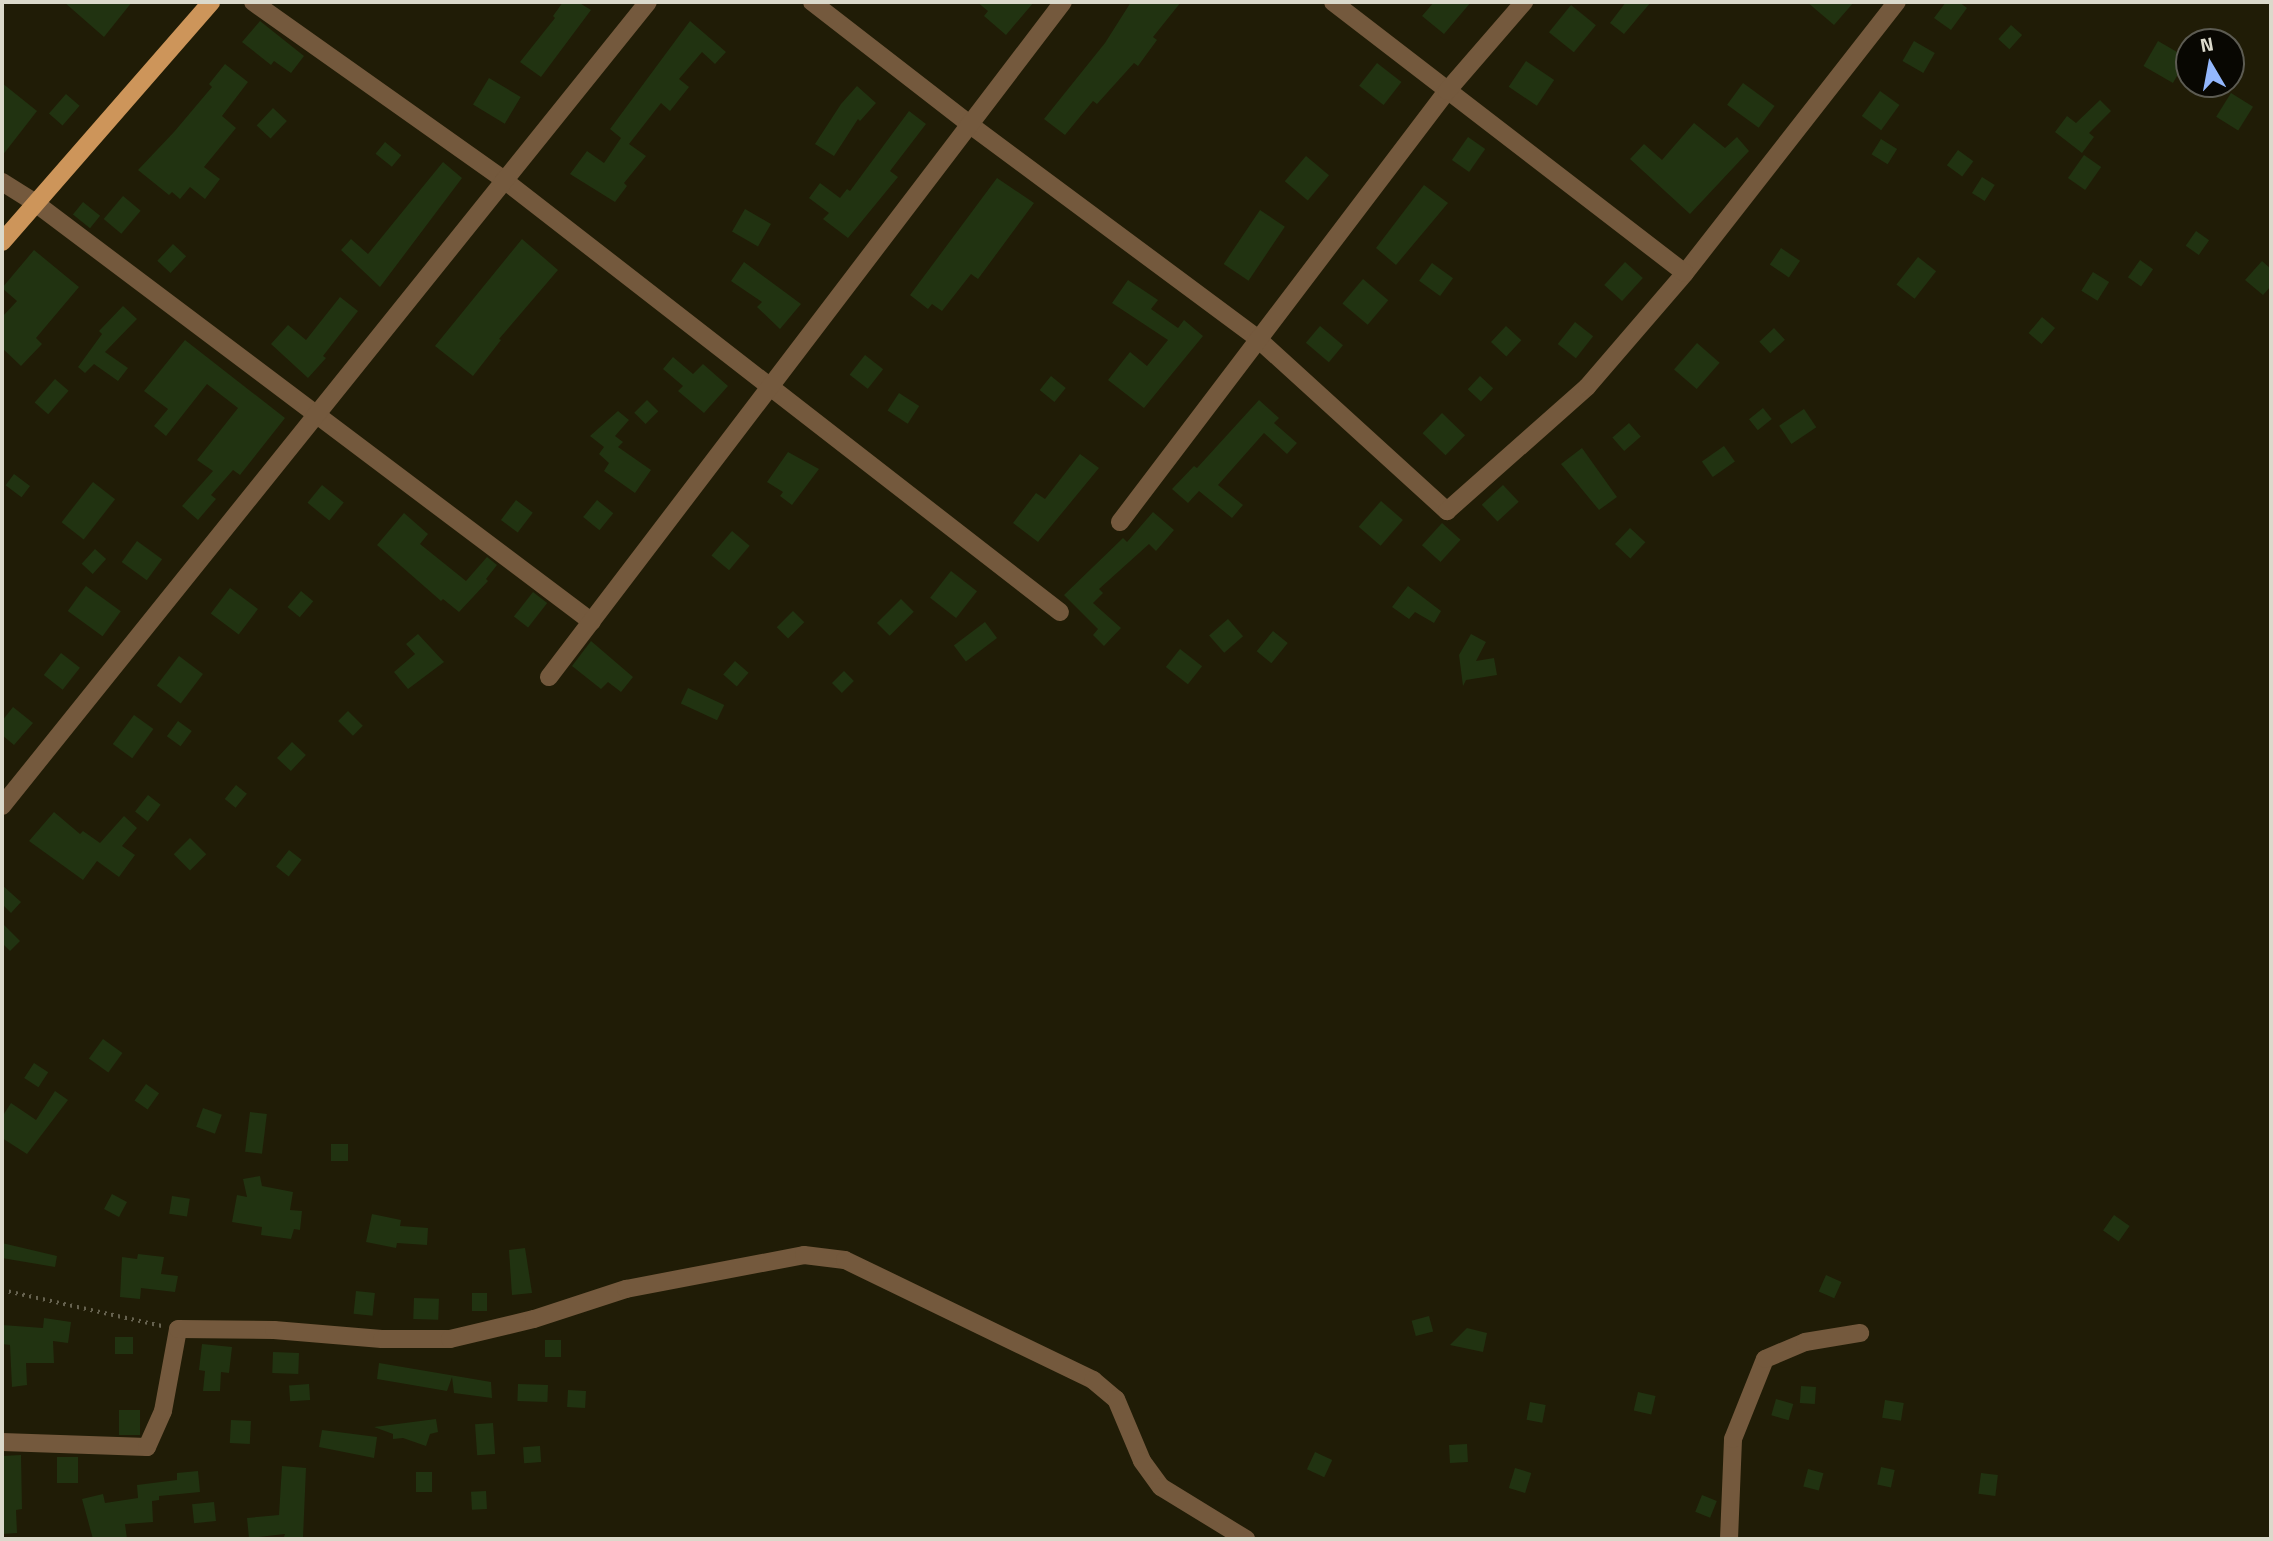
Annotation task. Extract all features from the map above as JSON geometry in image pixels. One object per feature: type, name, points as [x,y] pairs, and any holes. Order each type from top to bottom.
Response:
[{"type":"main road","points":[[2,242],[34,202],[211,2]]},
{"type":"street","points":[[253,2],[504,180],[1060,612]]},
{"type":"street","points":[[2,806],[648,2]]},
{"type":"street","points":[[812,2],[969,124],[1258,340],[1447,511],[1587,387],[1685,273],[1897,2]]},
{"type":"street","points":[[549,677],[1063,2]]},
{"type":"street","points":[[1333,2],[1685,273]]},
{"type":"street","points":[[1120,523],[1447,91],[1524,2]]},
{"type":"street","points":[[2,182],[34,202],[592,622]]},
{"type":"street","points":[[2,1442],[147,1447],[163,1412],[178,1329],[274,1330],[382,1339],[450,1339],[534,1319],[626,1289],[761,1261],[804,1255],[845,1261],[916,1292],[980,1328],[1093,1380],[1116,1399],[1132,1443],[1161,1487],[1246,1539]]},
{"type":"street","points":[[1729,1539],[1733,1439],[1765,1359],[1805,1342],[1860,1333]]},
{"type":"path","points":[[2,1290],[178,1329]]},
{"type":"building","points":[[64,2],[132,2],[104,37]]},
{"type":"building","points":[[563,2],[578,2],[591,10],[541,77],[520,62],[555,18],[553,16]]},
{"type":"building","points":[[977,2],[1034,2],[1006,35],[984,16],[988,11]]},
{"type":"building","points":[[1131,2],[1181,2],[1153,37],[1157,40],[1138,66],[1134,63],[1097,104],[1093,101],[1065,135],[1044,119],[1105,43]]},
{"type":"building","points":[[1434,2],[1471,2],[1444,34],[1422,16]]},
{"type":"building","points":[[1626,2],[1651,2],[1624,34],[1610,23]]},
{"type":"building","points":[[1807,2],[1854,2],[1834,25]]},
{"type":"building","points":[[1946,2],[1959,2],[1967,8],[1951,30],[1934,18]]},
{"type":"building","points":[[1571,5],[1596,25],[1574,52],[1549,32]]},
{"type":"building","points":[[260,21],[304,56],[291,73],[274,61],[271,65],[242,42]]},
{"type":"building","points":[[690,21],[726,52],[715,64],[702,52],[679,79],[689,87],[670,111],[661,103],[629,144],[646,156],[624,183],[627,186],[615,202],[570,174],[587,151],[604,163],[621,138],[610,129]]},
{"type":"building","points":[[2011,25],[2022,35],[2009,49],[1998,39]]},
{"type":"building","points":[[1914,41],[1935,53],[1923,73],[1902,61]]},
{"type":"building","points":[[2158,41],[2175,51],[2173,83],[2144,66]]},
{"type":"building","points":[[1526,61],[1554,80],[1537,106],[1509,87]]},
{"type":"building","points":[[1377,63],[1401,82],[1384,105],[1359,86]]},
{"type":"building","points":[[225,64],[248,82],[222,116],[236,128],[204,167],[220,179],[205,199],[190,187],[180,199],[172,192],[169,195],[138,170],[212,87],[209,84]]},
{"type":"building","points":[[489,78],[521,97],[505,124],[473,105]]},
{"type":"building","points":[[2,83],[37,111],[2,156]]},
{"type":"building","points":[[1743,83],[1775,106],[1759,128],[1727,105]]},
{"type":"building","points":[[857,86],[876,103],[860,121],[858,119],[834,156],[815,144],[841,104]]},
{"type":"building","points":[[1880,91],[1899,105],[1881,130],[1862,116]]},
{"type":"building","points":[[66,94],[80,106],[63,125],[49,114]]},
{"type":"building","points":[[2228,98],[2239,98],[2253,107],[2238,131],[2216,117]]},
{"type":"building","points":[[2100,100],[2111,111],[2089,133],[2094,137],[2082,153],[2055,132],[2067,116],[2076,123]]},
{"type":"building","points":[[273,108],[287,121],[271,139],[257,126]]},
{"type":"building","points":[[909,111],[926,124],[890,171],[898,177],[848,238],[823,219],[829,213],[809,198],[820,183],[840,198],[847,189],[850,191]]},
{"type":"building","points":[[1694,123],[1725,148],[1737,137],[1749,151],[1690,214],[1630,159],[1644,144],[1662,160]]},
{"type":"building","points":[[1468,137],[1485,149],[1469,172],[1452,160]]},
{"type":"building","points":[[1881,139],[1897,149],[1888,164],[1871,154]]},
{"type":"building","points":[[385,142],[401,155],[392,167],[376,154]]},
{"type":"building","points":[[1958,150],[1973,161],[1962,177],[1947,165]]},
{"type":"building","points":[[2084,155],[2101,167],[2085,190],[2068,178]]},
{"type":"building","points":[[1306,156],[1329,175],[1308,201],[1285,181]]},
{"type":"building","points":[[443,162],[462,178],[380,287],[341,250],[351,239],[368,254]]},
{"type":"building","points":[[1982,177],[1995,185],[1985,201],[1972,193]]},
{"type":"building","points":[[997,178],[1034,203],[978,279],[971,274],[942,311],[932,304],[928,309],[910,295]]},
{"type":"building","points":[[1424,185],[1448,203],[1396,265],[1376,248]]},
{"type":"building","points":[[123,196],[141,211],[121,234],[104,219]]},
{"type":"building","points":[[83,202],[100,216],[90,228],[73,214]]},
{"type":"building","points":[[745,209],[771,224],[758,247],[732,232]]},
{"type":"building","points":[[1260,210],[1285,227],[1249,281],[1224,264]]},
{"type":"building","points":[[2196,231],[2209,240],[2199,255],[2186,246]]},
{"type":"building","points":[[522,239],[558,270],[499,339],[501,340],[473,376],[435,346]]},
{"type":"building","points":[[173,244],[186,256],[170,273],[157,261]]},
{"type":"building","points":[[1781,248],[1800,261],[1789,277],[1770,265]]},
{"type":"building","points":[[34,250],[79,287],[36,338],[42,344],[21,366],[2,348],[2,317],[17,301],[2,288]]},
{"type":"building","points":[[1918,257],[1936,271],[1915,299],[1896,285]]},
{"type":"building","points":[[2140,260],[2153,269],[2141,286],[2128,277]]},
{"type":"building","points":[[2262,261],[2271,269],[2271,286],[2263,295],[2245,280]]},
{"type":"building","points":[[744,262],[801,304],[780,329],[757,307],[762,302],[731,281]]},
{"type":"building","points":[[1625,262],[1643,278],[1622,301],[1604,285]]},
{"type":"building","points":[[1432,263],[1453,278],[1440,296],[1419,281]]},
{"type":"building","points":[[2093,272],[2109,282],[2097,301],[2081,291]]},
{"type":"building","points":[[1363,279],[1388,300],[1368,325],[1342,304]]},
{"type":"building","points":[[1128,280],[1158,300],[1151,309],[1178,328],[1184,320],[1203,336],[1144,408],[1108,380],[1130,352],[1147,366],[1168,340],[1112,303]]},
{"type":"building","points":[[340,297],[358,311],[323,356],[326,358],[308,378],[271,344],[288,325],[306,340]]},
{"type":"building","points":[[123,306],[137,319],[105,352],[128,368],[118,381],[94,364],[85,373],[78,367],[102,334],[99,331]]},
{"type":"building","points":[[2042,317],[2055,328],[2042,344],[2029,333]]},
{"type":"building","points":[[1575,322],[1593,336],[1576,358],[1558,344]]},
{"type":"building","points":[[1320,326],[1343,345],[1329,362],[1306,343]]},
{"type":"building","points":[[1506,326],[1521,340],[1506,356],[1491,342]]},
{"type":"building","points":[[1774,328],[1785,340],[1770,353],[1759,342]]},
{"type":"building","points":[[185,340],[285,418],[240,475],[233,470],[211,495],[216,499],[198,520],[182,506],[213,471],[197,460],[238,408],[207,384],[166,436],[154,426],[168,409],[144,391]]},
{"type":"building","points":[[1697,343],[1720,363],[1697,389],[1674,369]]},
{"type":"building","points":[[865,355],[883,369],[868,389],[850,375]]},
{"type":"building","points":[[673,357],[693,374],[703,364],[728,386],[704,413],[678,391],[683,386],[663,369]]},
{"type":"building","points":[[1051,376],[1066,388],[1054,402],[1040,390]]},
{"type":"building","points":[[1480,376],[1493,388],[1481,401],[1468,389]]},
{"type":"building","points":[[55,379],[69,391],[48,414],[35,402]]},
{"type":"building","points":[[899,393],[919,406],[908,424],[888,411]]},
{"type":"building","points":[[647,400],[658,411],[646,424],[634,413]]},
{"type":"building","points":[[1259,400],[1279,418],[1274,423],[1297,443],[1287,454],[1264,433],[1218,485],[1243,505],[1232,518],[1199,491],[1188,503],[1172,489],[1194,466],[1197,468]]},
{"type":"building","points":[[1763,408],[1772,419],[1758,430],[1749,419]]},
{"type":"building","points":[[1804,409],[1816,427],[1791,444],[1779,426]]},
{"type":"building","points":[[618,411],[629,420],[615,436],[623,442],[618,447],[651,470],[635,493],[604,471],[609,463],[599,454],[604,447],[590,436]]},
{"type":"building","points":[[1442,413],[1465,435],[1446,455],[1423,433]]},
{"type":"building","points":[[1629,423],[1641,437],[1624,451],[1612,437]]},
{"type":"building","points":[[1724,446],[1735,462],[1713,477],[1702,461]]},
{"type":"building","points":[[1582,448],[1617,497],[1599,510],[1561,464]]},
{"type":"building","points":[[788,452],[819,469],[792,505],[780,496],[783,492],[767,482]]},
{"type":"building","points":[[1080,454],[1099,468],[1038,542],[1013,523],[1036,493],[1045,499]]},
{"type":"building","points":[[14,474],[30,486],[22,497],[6,485]]},
{"type":"building","points":[[93,482],[115,499],[84,539],[62,522]]},
{"type":"building","points":[[322,485],[344,503],[329,520],[308,503]]},
{"type":"building","points":[[1503,485],[1519,502],[1497,522],[1482,505]]},
{"type":"building","points":[[516,500],[533,513],[518,533],[501,520]]},
{"type":"building","points":[[597,500],[613,513],[599,530],[583,517]]},
{"type":"building","points":[[1381,501],[1403,520],[1381,546],[1359,527]]},
{"type":"building","points":[[1153,512],[1174,530],[1156,551],[1149,544],[1099,589],[1103,593],[1093,603],[1121,628],[1104,646],[1093,635],[1098,629],[1064,595],[1123,538],[1127,542]]},
{"type":"building","points":[[404,513],[428,534],[420,544],[466,581],[487,557],[497,565],[486,579],[488,581],[459,612],[443,599],[441,601],[377,545]]},
{"type":"building","points":[[1442,523],[1461,540],[1441,562],[1422,545]]},
{"type":"building","points":[[1630,528],[1645,542],[1630,558],[1615,544]]},
{"type":"building","points":[[732,531],[750,546],[729,570],[711,556]]},
{"type":"building","points":[[137,541],[162,559],[147,580],[122,562]]},
{"type":"building","points":[[95,549],[106,559],[93,574],[82,564]]},
{"type":"building","points":[[951,571],[977,591],[956,618],[930,598]]},
{"type":"building","points":[[86,586],[121,611],[103,636],[68,611]]},
{"type":"building","points":[[1408,586],[1441,611],[1434,623],[1415,612],[1409,619],[1392,607]]},
{"type":"building","points":[[230,588],[258,609],[239,635],[211,614]]},
{"type":"building","points":[[301,591],[313,601],[300,617],[288,607]]},
{"type":"building","points":[[533,592],[547,603],[528,628],[514,616]]},
{"type":"building","points":[[901,599],[914,612],[890,636],[877,623]]},
{"type":"building","points":[[793,611],[804,622],[788,639],[777,627]]},
{"type":"building","points":[[1228,619],[1243,636],[1224,653],[1209,635]]},
{"type":"building","points":[[985,622],[997,638],[966,661],[954,645]]},
{"type":"building","points":[[1273,631],[1288,643],[1271,663],[1257,651]]},
{"type":"building","points":[[418,634],[444,662],[408,689],[394,672],[415,654],[406,644]]},
{"type":"building","points":[[1471,634],[1486,642],[1476,661],[1494,658],[1497,675],[1466,680],[1463,686],[1459,655]]},
{"type":"building","points":[[591,641],[633,677],[621,692],[608,682],[601,689],[572,666]]},
{"type":"building","points":[[1180,649],[1202,666],[1188,684],[1166,667]]},
{"type":"building","points":[[61,653],[80,668],[63,690],[44,675]]},
{"type":"building","points":[[179,656],[203,674],[181,704],[157,686]]},
{"type":"building","points":[[735,661],[749,673],[737,686],[723,675]]},
{"type":"building","points":[[844,671],[854,681],[842,693],[832,683]]},
{"type":"building","points":[[688,688],[724,705],[717,720],[681,703]]},
{"type":"building","points":[[13,707],[33,723],[14,745],[2,735],[2,721]]},
{"type":"building","points":[[348,711],[363,726],[353,736],[338,721]]},
{"type":"building","points":[[134,715],[153,729],[132,758],[113,744]]},
{"type":"building","points":[[178,721],[192,731],[181,746],[167,736]]},
{"type":"building","points":[[292,742],[306,755],[291,771],[277,758]]},
{"type":"building","points":[[236,785],[247,794],[236,808],[225,799]]},
{"type":"building","points":[[148,795],[161,805],[148,821],[135,812]]},
{"type":"building","points":[[54,812],[80,834],[83,831],[100,843],[124,816],[137,828],[122,846],[135,855],[119,877],[97,861],[83,880],[29,841]]},
{"type":"building","points":[[190,838],[206,854],[190,871],[174,854]]},
{"type":"building","points":[[289,850],[302,860],[289,876],[276,867]]},
{"type":"building","points":[[2,885],[21,902],[11,913],[2,904]]},
{"type":"building","points":[[2,923],[20,941],[10,951],[2,943]]},
{"type":"building","points":[[103,1039],[122,1053],[108,1073],[89,1058]]},
{"type":"building","points":[[34,1063],[48,1072],[38,1087],[24,1078]]},
{"type":"building","points":[[146,1084],[159,1093],[148,1110],[135,1100]]},
{"type":"building","points":[[55,1091],[68,1100],[27,1154],[2,1138],[2,1117],[11,1103],[36,1120]]},
{"type":"building","points":[[203,1108],[222,1115],[215,1134],[196,1127]]},
{"type":"building","points":[[250,1112],[267,1114],[262,1154],[245,1152]]},
{"type":"building","points":[[331,1144],[348,1144],[348,1161],[331,1161]]},
{"type":"building","points":[[260,1176],[262,1186],[293,1192],[290,1210],[302,1211],[300,1230],[294,1229],[291,1239],[261,1235],[262,1227],[232,1222],[237,1195],[247,1197],[243,1179]]},
{"type":"building","points":[[112,1194],[127,1202],[119,1217],[104,1209]]},
{"type":"building","points":[[172,1196],[190,1199],[187,1217],[169,1214]]},
{"type":"building","points":[[372,1214],[401,1220],[400,1226],[428,1228],[427,1245],[397,1243],[396,1248],[366,1242]]},
{"type":"building","points":[[2114,1215],[2130,1226],[2119,1241],[2103,1231]]},
{"type":"building","points":[[2,1243],[57,1256],[55,1267],[2,1258]]},
{"type":"building","points":[[525,1248],[532,1293],[512,1295],[509,1250]]},
{"type":"building","points":[[138,1254],[164,1257],[161,1274],[178,1276],[175,1292],[141,1288],[140,1299],[120,1297],[122,1257],[137,1259]]},
{"type":"building","points":[[1826,1275],[1842,1282],[1834,1298],[1819,1291]]},
{"type":"building","points":[[356,1291],[375,1293],[372,1316],[354,1314]]},
{"type":"building","points":[[472,1293],[487,1293],[487,1311],[472,1311]]},
{"type":"building","points":[[414,1298],[439,1299],[438,1320],[413,1319]]},
{"type":"building","points":[[1429,1316],[1433,1331],[1416,1336],[1412,1321]]},
{"type":"building","points":[[44,1318],[71,1322],[68,1343],[53,1341],[54,1363],[26,1363],[27,1385],[12,1387],[10,1345],[2,1344],[2,1325],[43,1328]]},
{"type":"building","points":[[1467,1328],[1487,1333],[1483,1352],[1450,1345]]},
{"type":"building","points":[[115,1337],[133,1337],[133,1354],[115,1354]]},
{"type":"building","points":[[545,1340],[561,1340],[561,1357],[545,1357]]},
{"type":"building","points":[[202,1344],[232,1347],[229,1373],[221,1372],[220,1391],[203,1391],[205,1371],[199,1370]]},
{"type":"building","points":[[273,1352],[299,1353],[298,1374],[272,1373]]},
{"type":"building","points":[[379,1363],[491,1382],[492,1398],[454,1393],[452,1377],[447,1391],[377,1379]]},
{"type":"building","points":[[309,1384],[310,1400],[290,1401],[289,1385]]},
{"type":"building","points":[[518,1384],[548,1385],[547,1402],[517,1401]]},
{"type":"building","points":[[1801,1386],[1816,1387],[1815,1404],[1800,1403]]},
{"type":"building","points":[[568,1390],[586,1391],[585,1408],[567,1407]]},
{"type":"building","points":[[1638,1392],[1656,1396],[1651,1415],[1634,1411]]},
{"type":"building","points":[[1776,1399],[1793,1404],[1789,1420],[1771,1415]]},
{"type":"building","points":[[1885,1400],[1904,1403],[1901,1421],[1882,1418]]},
{"type":"building","points":[[1530,1402],[1546,1405],[1542,1423],[1527,1420]]},
{"type":"building","points":[[119,1410],[140,1410],[140,1435],[119,1435]]},
{"type":"building","points":[[436,1419],[438,1432],[430,1434],[426,1446],[403,1438],[393,1439],[393,1434],[374,1427]]},
{"type":"building","points":[[231,1420],[251,1421],[250,1444],[230,1443]]},
{"type":"building","points":[[493,1423],[495,1454],[477,1455],[475,1424]]},
{"type":"building","points":[[322,1430],[377,1437],[374,1458],[319,1447]]},
{"type":"building","points":[[1467,1444],[1468,1462],[1450,1463],[1449,1445]]},
{"type":"building","points":[[540,1446],[541,1462],[524,1463],[523,1447]]},
{"type":"building","points":[[1315,1452],[1332,1460],[1324,1477],[1307,1469]]},
{"type":"building","points":[[21,1455],[22,1509],[16,1510],[17,1533],[2,1534],[2,1456]]},
{"type":"building","points":[[57,1457],[78,1457],[78,1483],[57,1483]]},
{"type":"building","points":[[282,1466],[306,1468],[303,1538],[284,1537],[285,1534],[249,1538],[247,1518],[279,1515]]},
{"type":"building","points":[[1881,1467],[1895,1470],[1891,1488],[1877,1485]]},
{"type":"building","points":[[1515,1468],[1531,1473],[1525,1493],[1509,1488]]},
{"type":"building","points":[[1808,1469],[1823,1473],[1819,1491],[1803,1486]]},
{"type":"building","points":[[198,1471],[200,1492],[159,1496],[159,1500],[152,1501],[153,1522],[125,1524],[127,1539],[93,1539],[82,1499],[103,1494],[105,1503],[138,1498],[137,1485],[177,1480],[177,1473]]},
{"type":"building","points":[[416,1472],[432,1472],[432,1492],[416,1492]]},
{"type":"building","points":[[1981,1473],[1998,1475],[1995,1496],[1978,1494]]},
{"type":"building","points":[[486,1491],[487,1509],[472,1510],[471,1492]]},
{"type":"building","points":[[1702,1495],[1717,1501],[1710,1518],[1695,1512]]},
{"type":"building","points":[[214,1502],[216,1521],[194,1523],[192,1504]]}]
